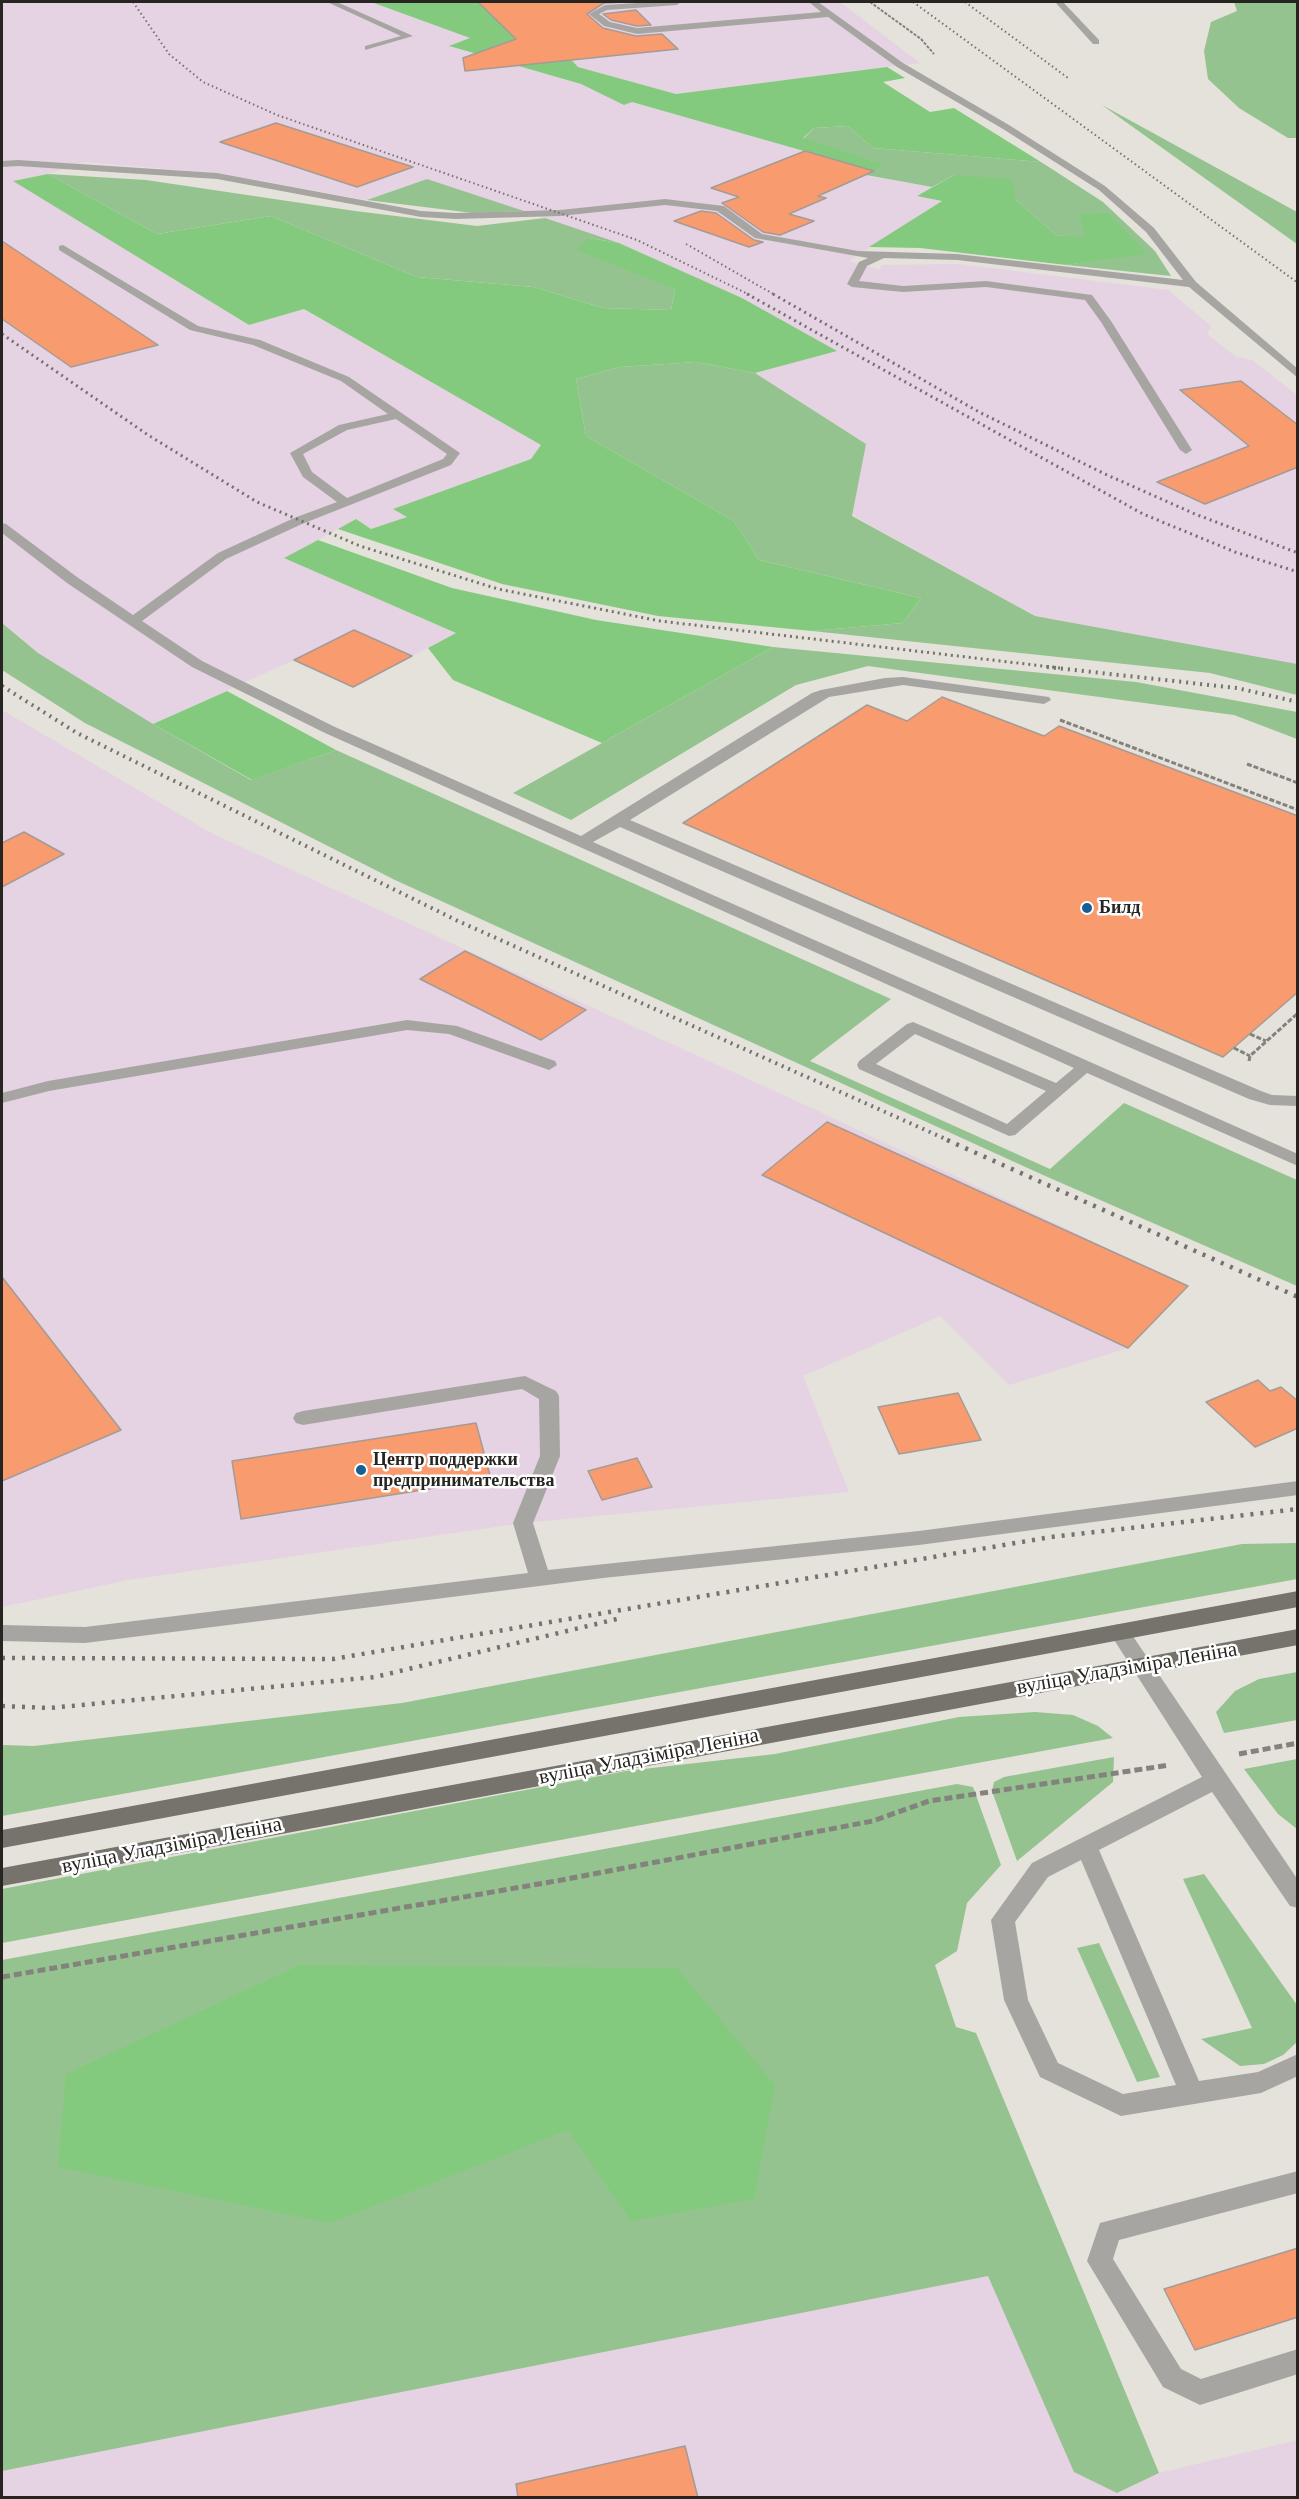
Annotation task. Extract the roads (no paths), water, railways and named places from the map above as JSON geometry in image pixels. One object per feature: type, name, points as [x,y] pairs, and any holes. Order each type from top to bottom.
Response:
[{"type":"main road","name":"вуліца Уладзіміра Леніна","points":[[2,1839],[1298,1599]]},
{"type":"main road","name":"вуліца Уладзіміра Леніна","points":[[2,1877],[1298,1637]]},
{"type":"street","points":[[331,2],[409,36],[368,48]]},
{"type":"street","points":[[677,2],[604,8],[593,15],[607,24],[637,32],[829,14]]},
{"type":"street","points":[[813,2],[909,71],[1006,127],[1102,188],[1150,230],[1192,284],[1298,375]]},
{"type":"street","points":[[1059,2],[1096,42]]},
{"type":"street","points":[[2,164],[18,163],[217,176],[421,214],[456,216],[560,213],[665,202],[720,208],[759,236],[858,254],[957,257],[1192,284]]},
{"type":"street","points":[[63,248],[194,328],[256,342],[345,379],[454,453],[447,462],[298,521],[222,556],[134,621]]},
{"type":"street","points":[[882,255],[863,264],[852,284],[903,289],[986,284],[1088,297],[1106,321],[1186,450]]},
{"type":"street","points":[[346,503],[307,474],[296,453],[343,427],[398,415]]},
{"type":"street","points":[[2,527],[72,580],[197,663],[330,730],[1298,1161]]},
{"type":"street","points":[[582,843],[817,696],[826,693],[903,681],[1044,700]]},
{"type":"street","points":[[619,821],[1255,1095],[1270,1100],[1298,1101]]},
{"type":"street","points":[[2,1098],[48,1086],[407,1025],[452,1029],[549,1065]]},
{"type":"street","points":[[1057,1090],[913,1027],[865,1065],[1009,1131],[1085,1067]]},
{"type":"street","points":[[303,1418],[525,1382],[549,1396],[550,1456],[523,1523],[540,1578]]},
{"type":"street","points":[[2,1633],[85,1635],[540,1578],[919,1538],[1298,1488]]},
{"type":"street","points":[[1119,1632],[1298,1899]]},
{"type":"street","points":[[1210,1770],[1086,1846],[1040,1870],[1003,1920],[1016,2000],[1049,2070],[1121,2105],[1261,2082],[1298,2064]]},
{"type":"street","points":[[1086,1846],[1192,2093]]},
{"type":"street","points":[[1298,2182],[1109,2231],[1100,2261],[1172,2378],[1200,2392],[1298,2361]]},
{"type":"railway","points":[[133,2],[169,54],[203,82],[277,115],[637,240],[750,295]]},
{"type":"railway","points":[[913,2],[1298,283]]},
{"type":"railway","points":[[965,2],[1068,78]]},
{"type":"railway","points":[[686,244],[775,295]]},
{"type":"railway","points":[[747,294],[1143,514],[1235,552],[1298,572]]},
{"type":"railway","points":[[773,294],[979,412],[1105,474],[1195,514],[1298,553]]},
{"type":"railway","points":[[2,334],[148,435],[257,502],[360,546],[498,589],[660,621],[1060,668]]},
{"type":"railway","points":[[1047,667],[1237,688],[1298,702]]},
{"type":"railway","points":[[2,686],[77,733],[458,921],[950,1141]]},
{"type":"railway","points":[[947,1140],[1298,1297]]},
{"type":"railway","points":[[2,1658],[333,1659],[1051,1537],[1298,1509]]},
{"type":"railway","points":[[2,1706],[50,1708],[375,1677],[617,1619]]},
{"type":"place","name":"Билд","points":[[1087,908]]},
{"type":"place","name":"Центр поддержки предпринимательства","points":[[361,1470]]}]
